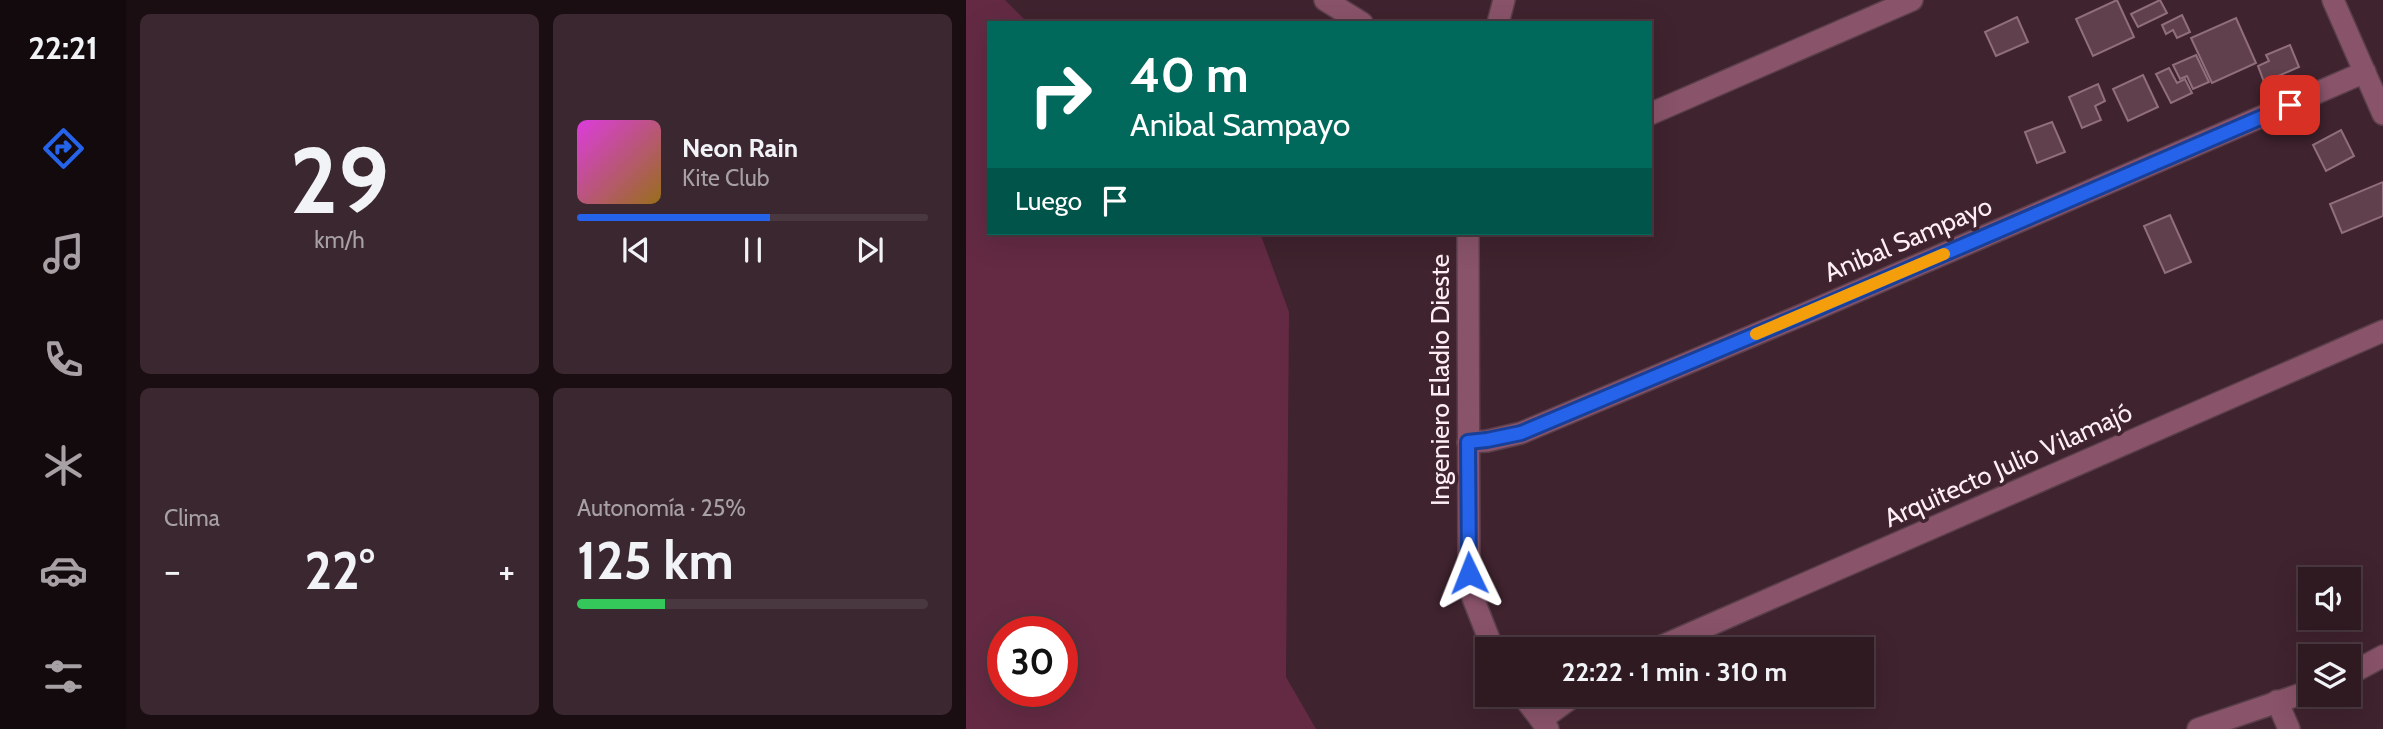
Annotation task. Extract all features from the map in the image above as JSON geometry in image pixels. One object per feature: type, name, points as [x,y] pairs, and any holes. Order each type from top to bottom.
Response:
[{"type":"street","points":[[1325,0],[1359,21]]},
{"type":"street","points":[[1499,21],[1504,0]]},
{"type":"street","points":[[1652,113],[1912,0]]},
{"type":"street","points":[[2333,0],[2383,114]]},
{"type":"street","name":"Anibal Sampayo","points":[[1468,442],[1521,433],[2365,72]]},
{"type":"street","name":"Ingeniero Eladio Dieste","points":[[1468,235],[1469,573],[1474,598],[1489,637]]},
{"type":"street","name":"Arquitecto Julio Vilamajó","points":[[1683,637],[2383,331]]},
{"type":"street","points":[[2361,668],[2383,656]]},
{"type":"street","points":[[2198,729],[2298,695]]},
{"type":"street","points":[[2277,701],[2289,729]]},
{"type":"street","points":[[1531,707],[1544,724],[1562,707]]},
{"type":"shaded area","points":[[966,0],[1005,0],[1026,21],[987,21],[987,235],[1261,235],[1289,312],[1286,677],[1316,729],[966,729]]},
{"type":"building","points":[[2117,0],[2134,37],[2093,56],[2076,19]]},
{"type":"building","points":[[2160,0],[2167,13],[2138,27],[2131,14]]},
{"type":"building","points":[[2182,15],[2190,32],[2177,38],[2173,30],[2166,34],[2162,25]]},
{"type":"building","points":[[2017,17],[2028,42],[1996,56],[1985,32]]},
{"type":"building","points":[[2236,18],[2256,63],[2212,83],[2191,38]]},
{"type":"building","points":[[2290,45],[2299,67],[2264,82],[2258,66],[2269,61],[2266,55]]},
{"type":"building","points":[[2196,55],[2209,82],[2193,89],[2187,76],[2180,79],[2173,65]]},
{"type":"building","points":[[2169,68],[2177,83],[2185,79],[2192,93],[2171,103],[2156,74]]},
{"type":"building","points":[[2143,75],[2158,107],[2128,121],[2113,89]]},
{"type":"building","points":[[2098,84],[2105,101],[2095,106],[2101,120],[2082,128],[2069,97]]},
{"type":"building","points":[[2052,122],[2065,152],[2037,163],[2025,132]]},
{"type":"building","points":[[2341,130],[2354,156],[2326,171],[2313,145]]},
{"type":"building","points":[[2383,182],[2383,216],[2342,233],[2330,204]]},
{"type":"building","points":[[2170,215],[2191,262],[2165,273],[2144,226]]},
{"type":"slow traffic","points":[[1756,334],[1944,254]]},
{"type":"route","points":[[1469,573],[1468,442],[1521,433],[2290,105]]}]
